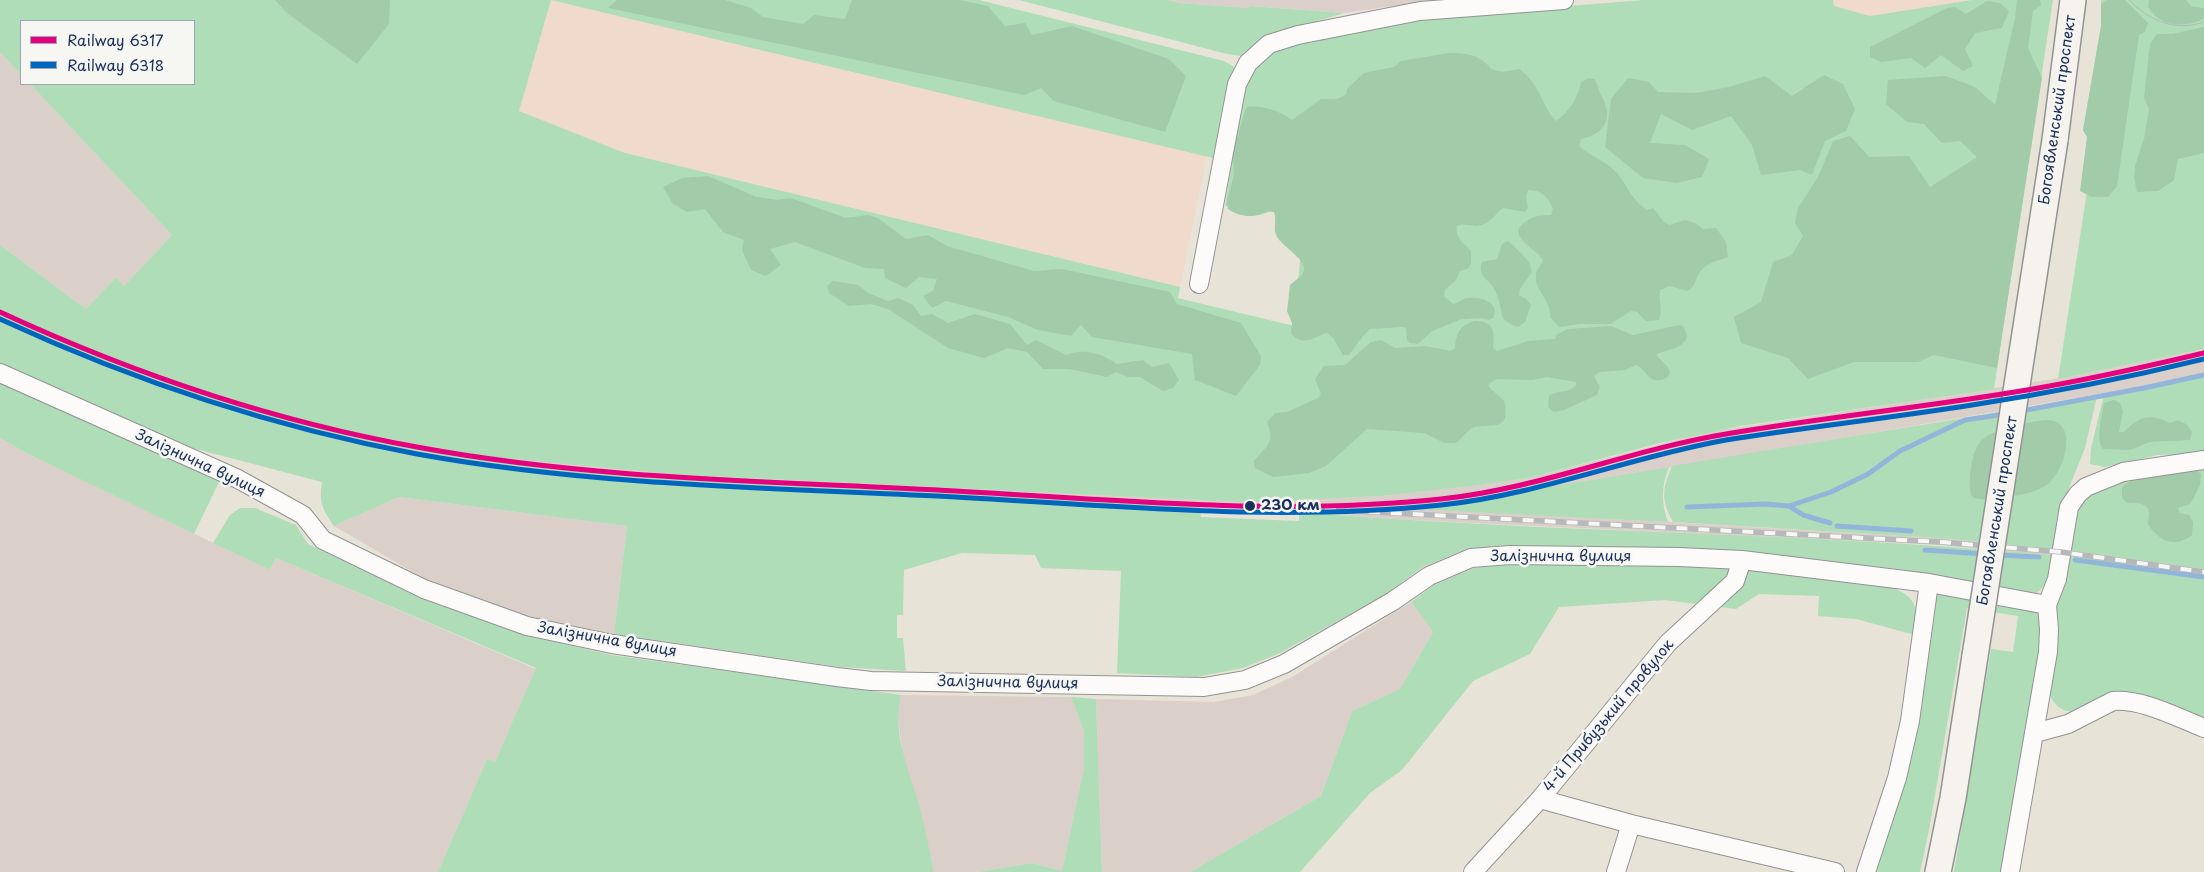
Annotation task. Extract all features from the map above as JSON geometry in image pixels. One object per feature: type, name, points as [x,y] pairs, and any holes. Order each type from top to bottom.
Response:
[{"type":"main road","name":"Богоявленський проспект","points":[[1938,872],[1953,798],[2055,140],[2073,0]]},
{"type":"street","points":[[1199,284],[1237,84],[1248,63],[1269,44],[1298,35],[1420,11],[1564,0]]},
{"type":"street","name":"Залізнична вулиця","points":[[0,373],[238,479],[303,515],[323,540],[424,589],[526,626],[612,644],[871,681],[1204,687],[1245,680],[1284,664],[1393,601],[1429,576],[1471,558],[1510,555],[1680,557],[1742,560],[1929,583],[2047,605]]},
{"type":"street","points":[[2010,872],[2048,652],[2047,605],[2057,579],[2070,507],[2074,499],[2086,487],[2123,472],[2204,460]]},
{"type":"street","name":"4-й Прибузький провулок","points":[[1473,872],[1540,799],[1668,643],[1735,581],[1742,560]]},
{"type":"street","points":[[1866,872],[1897,778],[1910,721],[1929,583]]},
{"type":"street","points":[[2035,733],[2068,724],[2113,701],[2147,706],[2204,728]]},
{"type":"street","points":[[1540,799],[1630,824],[1835,872]]},
{"type":"street","points":[[1616,872],[1630,824]]},
{"type":"shaded area","points":[[551,0],[1207,156],[1180,287],[625,153],[519,111]]},
{"type":"shaded area","points":[[1168,0],[1434,0],[1344,13],[1180,3]]},
{"type":"shaded area","points":[[1833,0],[1972,0],[1870,16],[1834,6]]},
{"type":"shaded area","points":[[0,52],[20,74],[20,85],[31,85],[172,235],[124,286],[116,277],[86,309],[0,245]]},
{"type":"shaded area","points":[[0,310],[35,327],[170,381],[337,429],[684,475],[1260,502],[1382,496],[1529,478],[1703,433],[2066,377],[2204,349],[2204,373],[2151,385],[1738,456],[1488,497],[1409,507],[1941,538],[2076,551],[2185,565],[2204,569],[2204,575],[2146,565],[1940,545],[1408,520],[1299,512],[685,478],[482,460],[337,432],[237,405],[123,367],[34,330],[0,313]]},
{"type":"shaded area","points":[[0,438],[30,455],[270,570],[276,558],[536,669],[495,762],[487,759],[438,872],[0,872]]},
{"type":"shaded area","points":[[399,497],[627,526],[614,634],[528,617],[428,581],[334,526]]},
{"type":"shaded area","points":[[1411,602],[1433,632],[1400,689],[1352,711],[1321,796],[1190,872],[1102,872],[1096,699],[1214,702],[1253,695],[1292,677]]},
{"type":"shaded area","points":[[901,695],[1071,697],[1084,732],[1084,767],[1062,871],[1032,863],[977,872],[934,872],[919,805],[904,763],[897,711]]},
{"type":"green space","points":[[0,0],[551,0],[519,111],[625,153],[1180,287],[1178,298],[1294,326],[1304,216],[1225,206],[1244,85],[1255,64],[1274,51],[1298,40],[1420,18],[1643,0],[1833,0],[1834,6],[1870,16],[1972,0],[2053,0],[1994,389],[1741,426],[1660,443],[1529,478],[1382,496],[1260,502],[684,475],[482,456],[337,429],[170,381],[35,327],[0,310],[0,245],[86,309],[116,277],[124,286],[172,235],[31,85],[195,85],[195,20],[20,20],[20,74],[0,52]]},
{"type":"green space","points":[[275,0],[390,0],[389,24],[357,64],[287,13]]},
{"type":"green space","points":[[551,0],[979,0],[1224,61],[1233,66],[1236,71],[1230,85],[1213,158]]},
{"type":"green space","points":[[617,0],[725,0],[751,8],[763,17],[803,24],[814,15],[845,19],[852,0],[960,0],[988,6],[1005,26],[1025,23],[1032,35],[1072,26],[1169,59],[1186,76],[1165,132],[1054,101],[1041,88],[1024,95],[608,8]]},
{"type":"green space","points":[[1019,0],[1168,0],[1180,3],[1344,13],[1295,28],[1241,56]]},
{"type":"green space","points":[[2017,0],[2040,0],[2041,5],[2033,11],[2028,48],[2042,78],[1997,368],[1934,355],[1918,362],[1854,362],[1808,379],[1788,358],[1741,343],[1734,317],[1761,302],[1773,262],[1792,255],[1803,236],[1795,223],[1798,208],[1818,177],[1833,141],[1850,136],[1869,157],[1909,156],[1930,187],[1977,157],[1960,141],[1942,143],[1924,124],[1907,122],[1886,104],[1888,80],[1946,76],[1975,87],[1995,105],[2015,18]]},
{"type":"green space","points":[[2101,0],[2204,0],[2204,349],[2058,379],[2094,146],[2087,144],[2087,137],[2083,130],[2101,26]]},
{"type":"green space","points":[[2107,0],[2125,0],[2148,23],[2145,32],[2139,35],[2117,186],[2108,197],[2092,197],[2080,191],[2087,137],[2083,130],[2101,26],[2101,4]]},
{"type":"green space","points":[[2149,0],[2186,0],[2191,6],[2204,8],[2204,18],[2188,24],[2165,22],[2153,14],[2148,7]]},
{"type":"green space","points":[[1987,1],[2000,3],[2009,11],[2002,28],[1975,33],[1965,49],[1973,66],[1963,71],[1941,55],[1925,68],[1911,58],[1881,62],[1870,57],[1870,47],[1947,8],[1955,7],[1966,14]]},
{"type":"green space","points":[[2204,27],[2204,153],[2178,159],[2174,180],[2158,191],[2137,192],[2134,178],[2135,166],[2144,139],[2149,109],[2144,98],[2150,44],[2157,34],[2172,34]]},
{"type":"green space","points":[[1449,53],[1472,55],[1482,60],[1491,69],[1502,72],[1519,69],[1532,81],[1556,121],[1565,114],[1572,104],[1581,82],[1589,78],[1594,79],[1605,105],[1607,119],[1605,124],[1596,133],[1581,139],[1579,146],[1611,167],[1636,201],[1647,210],[1653,208],[1664,222],[1669,225],[1685,220],[1695,223],[1703,229],[1716,228],[1726,242],[1728,257],[1706,266],[1698,274],[1694,285],[1687,291],[1670,286],[1660,290],[1661,312],[1659,320],[1646,321],[1637,312],[1631,311],[1610,324],[1580,324],[1559,327],[1550,317],[1550,311],[1536,281],[1537,271],[1543,260],[1524,242],[1519,232],[1520,227],[1525,222],[1537,216],[1551,215],[1553,209],[1544,195],[1537,191],[1528,190],[1526,196],[1528,208],[1525,212],[1503,208],[1485,224],[1457,226],[1459,238],[1471,251],[1471,264],[1467,269],[1460,271],[1456,280],[1445,290],[1444,296],[1453,304],[1466,298],[1484,299],[1494,308],[1493,318],[1489,320],[1482,318],[1462,319],[1432,331],[1418,344],[1410,343],[1407,340],[1406,328],[1403,327],[1370,329],[1349,355],[1343,355],[1333,338],[1327,333],[1309,340],[1300,340],[1291,333],[1292,323],[1287,311],[1290,285],[1302,275],[1303,265],[1276,235],[1274,212],[1270,211],[1249,216],[1240,215],[1228,209],[1227,201],[1234,174],[1233,152],[1247,107],[1271,109],[1292,120],[1321,99],[1336,99],[1346,95],[1347,89],[1364,73],[1394,67],[1401,61]]},
{"type":"green space","points":[[1824,75],[1843,84],[1855,109],[1846,131],[1825,141],[1812,175],[1800,170],[1761,175],[1752,145],[1731,116],[1692,130],[1661,114],[1650,143],[1685,145],[1709,159],[1702,177],[1677,183],[1643,178],[1605,147],[1611,99],[1628,78],[1649,82],[1658,92],[1696,93],[1729,87],[1765,76],[1792,96]]},
{"type":"green space","points":[[708,176],[757,197],[777,200],[791,198],[846,218],[868,215],[878,218],[906,239],[928,235],[947,246],[1034,271],[1062,269],[1170,292],[1177,304],[1241,323],[1261,356],[1260,365],[1236,396],[1195,380],[1192,354],[1092,337],[1081,325],[1071,336],[1038,330],[1008,317],[946,301],[932,308],[923,296],[933,291],[937,279],[919,277],[906,288],[885,278],[884,269],[865,268],[795,242],[770,249],[781,265],[766,276],[751,270],[742,250],[744,240],[723,232],[705,209],[687,212],[673,204],[663,187],[682,178]]},
{"type":"green space","points":[[1508,241],[1527,260],[1532,272],[1520,289],[1519,295],[1531,305],[1525,322],[1518,327],[1503,319],[1496,292],[1481,270],[1482,262],[1497,259],[1502,244]]},
{"type":"green space","points":[[833,281],[858,285],[868,293],[888,301],[898,298],[913,305],[921,316],[932,314],[948,323],[975,314],[1010,324],[1027,345],[1036,340],[1066,355],[1086,352],[1098,354],[1117,364],[1143,360],[1152,367],[1169,363],[1179,380],[1173,388],[1163,391],[1140,377],[1128,377],[1116,372],[1107,377],[1069,369],[1043,369],[1027,352],[1008,348],[984,358],[948,348],[888,309],[871,304],[849,306],[829,293],[827,286]]},
{"type":"green space","points":[[0,313],[116,363],[235,405],[357,437],[419,449],[519,464],[632,474],[1200,507],[1201,517],[1299,521],[1299,512],[1487,524],[1958,547],[2052,555],[2048,579],[2042,588],[2031,597],[1905,570],[1743,551],[1509,545],[1466,549],[1423,567],[1386,594],[1280,653],[1243,668],[1196,677],[1117,673],[1121,571],[1041,568],[1035,555],[962,553],[904,570],[903,615],[897,615],[897,638],[903,638],[906,671],[840,667],[614,634],[627,526],[399,497],[334,526],[322,505],[322,482],[192,448],[0,363]]},
{"type":"green space","points":[[1475,321],[1490,325],[1494,337],[1493,348],[1497,351],[1528,341],[1555,339],[1556,335],[1568,329],[1611,326],[1633,335],[1680,325],[1684,327],[1687,337],[1681,345],[1656,355],[1668,367],[1670,373],[1668,377],[1661,380],[1653,380],[1637,365],[1624,370],[1599,372],[1594,376],[1600,387],[1597,395],[1564,410],[1554,412],[1548,407],[1549,396],[1573,388],[1576,382],[1547,377],[1532,380],[1496,379],[1488,386],[1504,401],[1506,412],[1504,419],[1496,425],[1471,429],[1456,443],[1444,443],[1424,433],[1367,429],[1326,466],[1309,473],[1273,477],[1255,468],[1254,461],[1266,448],[1270,440],[1270,429],[1267,422],[1275,413],[1287,412],[1318,398],[1321,394],[1315,379],[1324,366],[1345,365],[1371,342],[1381,340],[1395,348],[1425,346],[1451,351],[1455,348],[1456,338],[1462,327]]},
{"type":"green space","points":[[2204,373],[2204,454],[2158,455],[2104,467],[2090,464],[2091,448],[2104,395]]},
{"type":"green space","points":[[0,383],[220,480],[194,534],[30,455],[0,438]]},
{"type":"green space","points":[[2097,396],[2085,448],[2057,518],[2053,549],[1941,538],[1673,522],[1666,507],[1664,494],[1666,481],[1672,466]]},
{"type":"green space","points":[[2114,400],[2120,403],[2123,412],[2119,432],[2124,432],[2140,419],[2150,417],[2170,423],[2178,420],[2186,424],[2192,432],[2190,440],[2150,442],[2130,450],[2103,449],[2099,433],[2104,403]]},
{"type":"green space","points":[[2050,420],[2059,424],[2064,430],[2066,449],[2059,469],[2048,484],[2031,492],[2000,498],[1977,499],[1971,495],[1971,465],[1979,443],[1983,439],[1996,432],[2015,426]]},
{"type":"green space","points":[[2204,466],[2204,569],[2069,551],[2073,521],[2083,497],[2123,478]]},
{"type":"green space","points":[[1669,467],[1664,481],[1663,494],[1668,522],[1413,509],[1407,507],[1488,497]]},
{"type":"green space","points":[[2195,469],[2201,474],[2200,485],[2190,504],[2178,508],[2180,513],[2189,515],[2193,522],[2192,535],[2186,539],[2174,542],[2158,536],[2147,521],[2149,517],[2148,508],[2139,503],[2127,503],[2122,498],[2122,488],[2134,480],[2156,474]]},
{"type":"green space","points":[[240,508],[255,508],[296,525],[308,544],[420,598],[526,635],[611,655],[901,695],[898,723],[902,750],[921,812],[934,872],[438,872],[487,759],[495,762],[536,668],[276,558],[270,570],[213,543],[230,515]]},
{"type":"green space","points":[[2069,556],[2146,565],[2204,575],[2204,720],[2148,699],[2072,712],[2064,710],[2055,704],[2049,694],[2056,607]]},
{"type":"green space","points":[[1510,564],[1677,566],[1761,570],[1879,584],[1896,589],[1913,602],[1916,615],[1915,635],[1856,619],[1818,616],[1819,596],[1759,594],[1736,609],[1665,600],[1559,607],[1530,654],[1473,681],[1402,770],[1370,793],[1300,872],[1190,872],[1321,796],[1352,711],[1400,689],[1433,632],[1411,602],[1434,585],[1474,568]]},
{"type":"green space","points":[[1940,592],[2031,609],[2038,613],[2043,630],[2003,872],[1954,872],[1991,649],[2013,652],[2018,616],[1967,608],[1920,872],[1873,872],[1935,596]]},
{"type":"green space","points":[[1071,697],[1096,699],[1102,872],[977,872],[1032,863],[1062,871],[1084,767],[1084,732]]},
{"type":"waterway","points":[[2021,411],[2204,375]]},
{"type":"waterway","points":[[1789,506],[1831,492],[1868,474],[1900,451],[1965,420],[2005,414]]},
{"type":"waterway","points":[[1687,507],[1765,504],[1789,506],[1803,515],[1830,523]]},
{"type":"waterway","points":[[1837,526],[1911,531]]},
{"type":"waterway","points":[[1925,550],[1984,554]]},
{"type":"waterway","points":[[1997,555],[2039,557]]},
{"type":"waterway","points":[[2075,560],[2204,577]]},
{"type":"tram line","points":[[2129,0],[2146,14],[2164,23],[2183,26],[2204,22]]},
{"type":"railway","points":[[1259,506],[1941,542],[2061,552],[2204,572]]},
{"type":"rail line","name":"6317","points":[[0,312],[101,356],[204,393],[257,409],[363,436],[484,458],[618,473],[686,478],[1198,505],[1320,506],[1381,504],[1477,494],[1513,487],[1690,441],[1726,434],[2027,390],[2116,373],[2204,353]]},
{"type":"rail line","name":"6318","points":[[0,319],[153,382],[257,416],[363,443],[484,465],[551,473],[686,484],[1198,511],[1320,512],[1381,510],[1477,500],[1548,485],[1690,447],[1726,440],[2001,400],[2117,379],[2204,359]]},
{"type":"place","name":"230 км","points":[[1250,506]]}]
